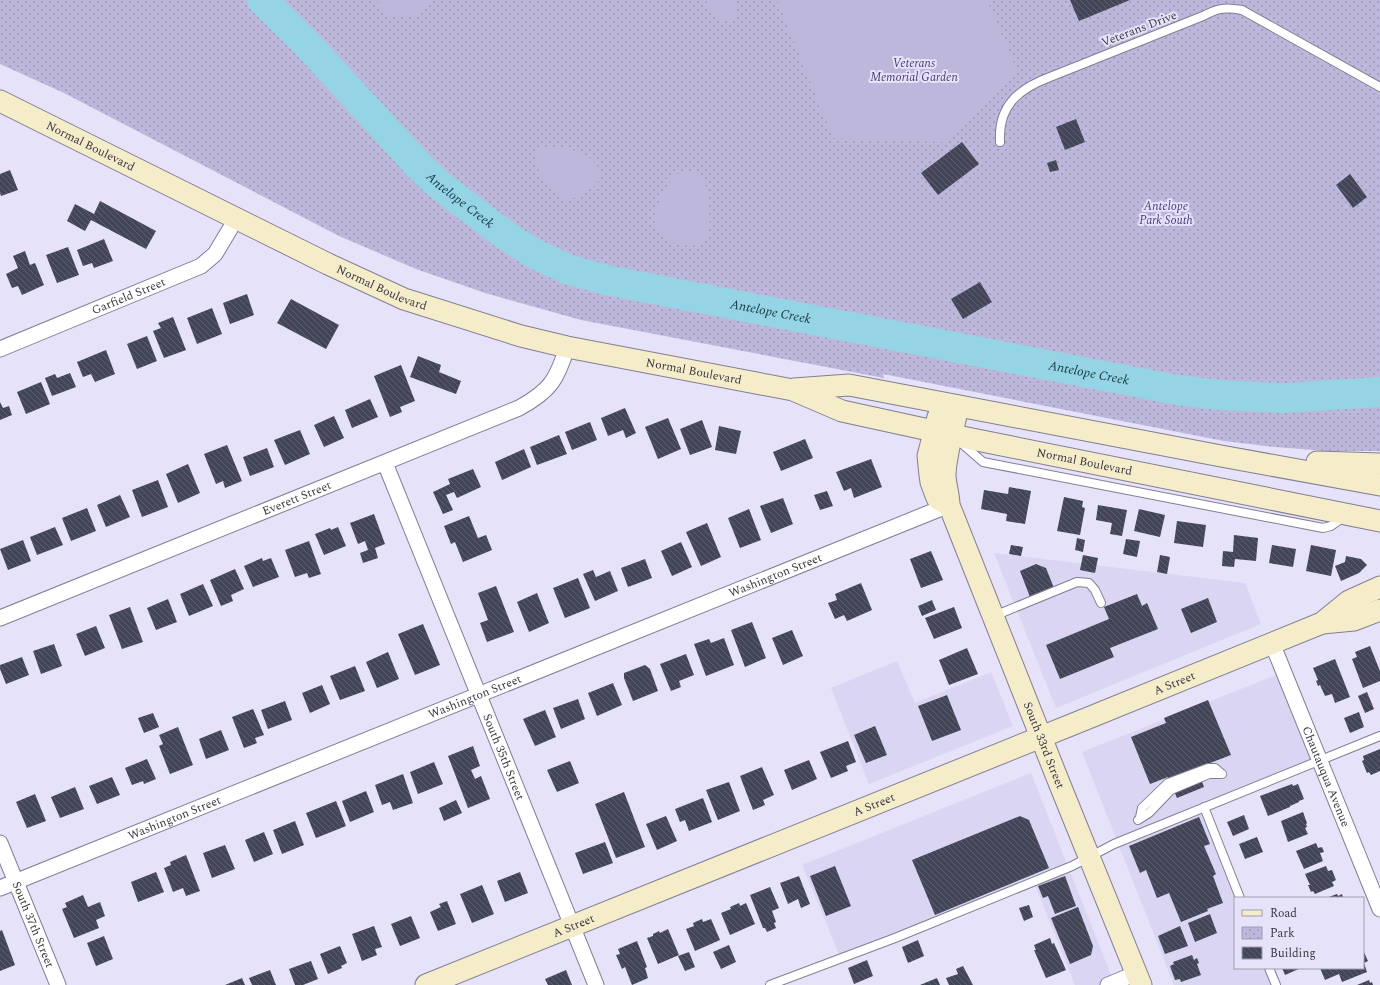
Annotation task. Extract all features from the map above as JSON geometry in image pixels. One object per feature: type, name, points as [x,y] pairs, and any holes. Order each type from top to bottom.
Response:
[{"type":"main road","name":"Normal Boulevard","points":[[0,101],[236,219],[404,299],[521,336],[567,347],[793,390],[842,411],[943,433],[1380,521]]},
{"type":"main road","name":"Normal Boulevard","points":[[793,390],[849,385],[1380,485]]},
{"type":"main road","name":"South 33rd Street","points":[[950,404],[943,433],[928,456],[931,482],[937,498],[949,505],[1139,979]]},
{"type":"main road","points":[[1221,456],[1324,463],[1380,464]]},
{"type":"main road","name":"A Street","points":[[426,985],[1272,644],[1322,623],[1349,601],[1380,587]]},
{"type":"main road","name":"A Street","points":[[1322,623],[1354,620],[1380,610]]},
{"type":"street","name":"Garfield Street","points":[[0,349],[201,266],[215,254],[236,219]]},
{"type":"street","name":"Everett Street","points":[[0,618],[519,408],[543,394],[552,383],[560,369],[567,347]]},
{"type":"street","name":"South 35th Street","points":[[385,463],[596,985]]},
{"type":"street","name":"Washington Street","points":[[0,888],[949,505]]},
{"type":"street","name":"Chautauqua Avenue","points":[[1272,644],[1380,909]]},
{"type":"street","name":"South 37th Street","points":[[0,843],[58,985]]},
{"type":"street","points":[[1108,985],[1139,979]]},
{"type":"lane","name":"Veterans Drive","points":[[1000,142],[999,129],[1008,106],[1016,96],[1027,88],[1050,77],[1215,10],[1227,8],[1242,10],[1380,87]]},
{"type":"lane","points":[[993,616],[1077,582],[1089,583],[1095,590],[1101,603]]},
{"type":"lane","points":[[770,985],[895,938],[1072,866],[1114,844],[1380,736]]},
{"type":"lane","points":[[1138,819],[1149,813],[1171,790],[1209,774],[1222,774]]},
{"type":"lane","points":[[1204,807],[1240,897]]},
{"type":"lane","points":[[1269,969],[1276,985]]},
{"type":"shaded area","points":[[994,553],[1245,583],[1261,624],[1056,708]]},
{"type":"shaded area","points":[[897,661],[915,703],[991,672],[1013,726],[869,784],[831,688]]},
{"type":"shaded area","points":[[1284,672],[1320,760],[1204,807],[1240,897],[1234,897],[1234,969],[1269,969],[1276,985],[1174,985],[1082,752]]},
{"type":"shaded area","points":[[1031,773],[1115,985],[1075,985],[1034,882],[841,959],[802,865]]},
{"type":"green space","name":"Antelope Park South","points":[[0,0],[1380,0],[1380,451],[1326,451],[1224,441],[883,374],[884,378],[581,320],[485,293],[416,269],[339,236],[64,93],[0,64]]},
{"type":"green space","points":[[377,0],[429,0],[426,7],[419,13],[411,16],[391,17],[384,13]]},
{"type":"green space","points":[[706,0],[736,0],[735,15],[727,21],[715,17]]},
{"type":"green space","name":"Veterans Memorial Garden","points":[[777,0],[987,0],[1017,70],[943,142],[833,138]]},
{"type":"green space","points":[[544,147],[571,150],[589,157],[599,170],[600,179],[595,185],[584,193],[569,200],[562,199],[545,182],[537,166],[535,155],[537,151]]},
{"type":"green space","points":[[686,171],[696,173],[704,180],[710,216],[707,237],[703,242],[697,245],[688,246],[675,243],[665,237],[657,228],[654,220],[658,204],[668,184],[676,175]]},
{"type":"building","points":[[1070,0],[1130,0],[1079,21]]},
{"type":"building","points":[[1076,119],[1085,142],[1065,150],[1056,127]]},
{"type":"building","points":[[962,142],[979,164],[938,195],[921,173]]},
{"type":"building","points":[[1056,160],[1059,170],[1050,172],[1047,163]]},
{"type":"building","points":[[10,170],[18,190],[1,196],[0,174]]},
{"type":"building","points":[[1350,174],[1367,197],[1353,208],[1336,185]]},
{"type":"building","points":[[100,201],[156,231],[146,249],[91,220],[85,231],[67,221],[75,204],[94,214]]},
{"type":"building","points":[[104,239],[113,261],[94,268],[92,263],[83,266],[77,250]]},
{"type":"building","points":[[68,247],[79,275],[57,283],[46,255]]},
{"type":"building","points":[[25,251],[30,265],[35,263],[44,285],[22,295],[18,286],[12,288],[6,274],[18,268],[13,256]]},
{"type":"building","points":[[980,282],[992,302],[963,319],[951,299]]},
{"type":"building","points":[[247,294],[254,315],[230,324],[223,303]]},
{"type":"building","points":[[291,299],[339,325],[326,349],[277,323]]},
{"type":"building","points":[[212,308],[222,334],[197,344],[187,318]]},
{"type":"building","points":[[173,317],[186,350],[164,358],[153,331],[161,328],[158,323]]},
{"type":"building","points":[[147,336],[157,361],[137,369],[127,344]]},
{"type":"building","points":[[106,350],[115,374],[95,382],[91,374],[83,377],[77,362]]},
{"type":"building","points":[[418,356],[441,365],[439,372],[461,381],[456,394],[410,377]]},
{"type":"building","points":[[401,365],[415,401],[400,407],[402,412],[390,417],[374,376]]},
{"type":"building","points":[[70,373],[76,387],[52,396],[45,378],[55,374],[57,378]]},
{"type":"building","points":[[41,382],[50,404],[26,414],[17,392]]},
{"type":"building","points":[[370,399],[378,417],[352,428],[345,410]]},
{"type":"building","points":[[0,402],[3,408],[9,406],[12,415],[0,420]]},
{"type":"building","points":[[625,408],[636,433],[626,438],[623,430],[608,436],[601,418]]},
{"type":"building","points":[[334,416],[344,438],[324,447],[314,425]]},
{"type":"building","points":[[668,418],[681,449],[658,459],[645,427]]},
{"type":"building","points":[[702,420],[712,447],[690,455],[680,429]]},
{"type":"building","points":[[590,422],[597,440],[572,450],[565,432]]},
{"type":"building","points":[[719,426],[741,431],[736,454],[715,450]]},
{"type":"building","points":[[300,430],[310,454],[285,465],[274,440]]},
{"type":"building","points":[[559,435],[567,454],[537,465],[530,447]]},
{"type":"building","points":[[805,439],[813,458],[781,471],[773,452]]},
{"type":"building","points":[[227,445],[242,481],[225,488],[223,481],[216,484],[204,454]]},
{"type":"building","points":[[267,448],[274,467],[250,476],[243,457]]},
{"type":"building","points":[[524,449],[531,467],[502,480],[495,462]]},
{"type":"building","points":[[871,459],[882,487],[854,498],[851,488],[844,491],[836,472]]},
{"type":"building","points":[[188,464],[200,493],[178,503],[166,474]]},
{"type":"building","points":[[473,469],[481,487],[457,498],[454,492],[446,495],[453,510],[443,514],[433,492],[450,484],[448,479]]},
{"type":"building","points":[[158,480],[168,507],[142,517],[132,490]]},
{"type":"building","points":[[1009,487],[1031,491],[1025,524],[1006,521],[1007,514],[981,509],[984,490],[1008,494]]},
{"type":"building","points":[[827,491],[833,506],[820,510],[814,495]]},
{"type":"building","points":[[120,495],[130,517],[106,527],[97,505]]},
{"type":"building","points":[[1064,497],[1083,501],[1082,507],[1085,508],[1080,535],[1057,531]]},
{"type":"building","points":[[783,498],[793,524],[771,533],[760,506]]},
{"type":"building","points":[[1098,505],[1127,510],[1122,536],[1110,534],[1112,523],[1096,520]]},
{"type":"building","points":[[87,508],[96,531],[71,541],[62,518]]},
{"type":"building","points":[[749,509],[761,540],[740,548],[728,518]]},
{"type":"building","points":[[1139,509],[1165,515],[1160,537],[1134,531]]},
{"type":"building","points":[[374,514],[385,544],[375,548],[378,558],[363,563],[360,553],[368,550],[365,541],[358,544],[350,523]]},
{"type":"building","points":[[469,516],[478,538],[486,535],[492,550],[463,562],[455,542],[451,544],[444,526]]},
{"type":"building","points":[[1177,521],[1206,525],[1203,547],[1174,543]]},
{"type":"building","points":[[707,523],[721,557],[701,566],[686,532]]},
{"type":"building","points":[[55,527],[63,545],[37,555],[30,537]]},
{"type":"building","points":[[338,527],[346,546],[324,555],[315,534],[330,528],[331,530]]},
{"type":"building","points":[[1234,535],[1258,538],[1256,561],[1235,559],[1234,567],[1222,566],[1223,551],[1233,552]]},
{"type":"building","points":[[1077,538],[1085,540],[1083,552],[1075,550]]},
{"type":"building","points":[[1126,539],[1140,541],[1137,557],[1123,554]]},
{"type":"building","points":[[23,540],[31,561],[8,570],[0,549]]},
{"type":"building","points":[[309,541],[321,574],[309,578],[307,573],[295,577],[285,550]]},
{"type":"building","points":[[681,542],[692,567],[672,576],[661,551]]},
{"type":"building","points":[[1011,545],[1023,547],[1021,556],[1009,554]]},
{"type":"building","points":[[1272,545],[1296,549],[1293,567],[1269,563]]},
{"type":"building","points":[[1311,545],[1336,550],[1331,576],[1306,571]]},
{"type":"building","points":[[931,551],[943,580],[921,588],[910,559]]},
{"type":"building","points":[[1083,555],[1098,558],[1095,573],[1080,570]]},
{"type":"building","points":[[1160,555],[1170,557],[1167,574],[1157,572]]},
{"type":"building","points":[[1346,556],[1361,559],[1367,565],[1359,573],[1341,581],[1335,566],[1345,562]]},
{"type":"building","points":[[262,558],[263,561],[271,558],[279,577],[253,587],[244,566]]},
{"type":"building","points":[[645,559],[652,578],[628,587],[621,568]]},
{"type":"building","points":[[1036,564],[1046,568],[1054,588],[1030,597],[1020,571]]},
{"type":"building","points":[[235,569],[244,589],[231,595],[233,601],[221,606],[210,580]]},
{"type":"building","points":[[593,570],[596,577],[610,571],[618,591],[595,601],[583,574]]},
{"type":"building","points":[[578,578],[590,608],[565,618],[553,588]]},
{"type":"building","points":[[861,583],[872,610],[847,621],[844,615],[835,619],[828,603],[837,600],[835,594]]},
{"type":"building","points":[[203,584],[213,606],[189,616],[180,594]]},
{"type":"building","points":[[496,586],[514,632],[487,642],[480,623],[488,620],[478,593]]},
{"type":"building","points":[[537,593],[549,623],[529,632],[517,602]]},
{"type":"building","points":[[1137,594],[1142,606],[1147,603],[1158,629],[1110,648],[1114,657],[1060,679],[1046,645],[1109,619],[1104,607]]},
{"type":"building","points":[[1208,598],[1217,622],[1191,633],[1181,609]]},
{"type":"building","points":[[168,599],[177,622],[156,630],[147,608]]},
{"type":"building","points":[[932,600],[936,610],[922,616],[918,606]]},
{"type":"building","points":[[130,607],[143,642],[122,649],[109,615]]},
{"type":"building","points":[[954,607],[962,628],[934,639],[925,618]]},
{"type":"building","points":[[752,622],[766,658],[745,667],[731,630]]},
{"type":"building","points":[[423,624],[440,665],[415,675],[398,634]]},
{"type":"building","points":[[96,626],[105,648],[85,656],[76,634]]},
{"type":"building","points":[[792,630],[803,656],[783,665],[772,638]]},
{"type":"building","points":[[724,638],[734,665],[706,676],[694,644],[709,639],[711,643]]},
{"type":"building","points":[[54,644],[62,666],[41,674],[33,651]]},
{"type":"building","points":[[1370,646],[1380,671],[1380,681],[1363,688],[1352,659],[1357,657],[1355,652]]},
{"type":"building","points":[[967,648],[978,674],[949,685],[939,660]]},
{"type":"building","points":[[388,652],[399,679],[377,688],[366,662]]},
{"type":"building","points":[[686,654],[694,675],[679,681],[681,687],[671,691],[660,664]]},
{"type":"building","points":[[22,657],[29,675],[6,684],[0,669],[0,665]]},
{"type":"building","points":[[1335,659],[1350,697],[1335,703],[1332,694],[1325,696],[1320,685],[1318,686],[1316,681],[1318,680],[1313,668]]},
{"type":"building","points":[[645,665],[650,669],[658,691],[633,701],[624,678],[624,673]]},
{"type":"building","points":[[355,666],[365,691],[340,700],[330,676]]},
{"type":"building","points":[[613,683],[622,705],[597,716],[588,693]]},
{"type":"building","points":[[322,685],[330,704],[310,713],[302,693]]},
{"type":"building","points":[[1367,692],[1374,709],[1365,713],[1358,696]]},
{"type":"building","points":[[947,695],[961,730],[932,741],[918,706]]},
{"type":"building","points":[[578,699],[585,719],[561,729],[553,708]]},
{"type":"building","points":[[1208,700],[1231,755],[1197,768],[1204,787],[1177,798],[1168,777],[1150,784],[1131,737],[1166,723],[1164,718]]},
{"type":"building","points":[[285,701],[292,720],[268,729],[261,710]]},
{"type":"building","points":[[253,709],[264,735],[255,738],[257,743],[244,748],[232,717]]},
{"type":"building","points":[[545,710],[556,737],[535,746],[523,719]]},
{"type":"building","points":[[1359,712],[1364,727],[1350,733],[1344,718]]},
{"type":"building","points":[[153,713],[159,727],[144,733],[138,718]]},
{"type":"building","points":[[875,726],[887,755],[866,763],[854,735]]},
{"type":"building","points":[[178,727],[193,765],[170,774],[159,746],[163,744],[159,735]]},
{"type":"building","points":[[221,730],[229,750],[206,759],[199,739]]},
{"type":"building","points":[[848,741],[856,762],[846,766],[848,771],[831,778],[820,752]]},
{"type":"building","points":[[473,746],[480,766],[471,770],[475,779],[481,776],[490,799],[468,808],[448,756]]},
{"type":"building","points":[[1380,749],[1380,771],[1371,775],[1369,772],[1367,773],[1362,761],[1364,760],[1363,756]]},
{"type":"building","points":[[147,759],[156,779],[144,784],[143,781],[132,785],[125,768]]},
{"type":"building","points":[[809,760],[817,779],[792,790],[784,770]]},
{"type":"building","points":[[570,761],[579,783],[557,792],[547,770]]},
{"type":"building","points":[[434,762],[443,784],[418,794],[410,772]]},
{"type":"building","points":[[762,767],[774,795],[763,800],[765,805],[753,810],[740,776]]},
{"type":"building","points":[[403,774],[413,803],[393,810],[390,802],[382,805],[375,785]]},
{"type":"building","points":[[112,777],[120,795],[97,804],[89,786]]},
{"type":"building","points":[[729,782],[740,811],[718,820],[706,790]]},
{"type":"building","points":[[1292,784],[1293,786],[1298,784],[1304,799],[1290,807],[1268,816],[1260,796]]},
{"type":"building","points":[[75,787],[84,809],[60,818],[51,797]]},
{"type":"building","points":[[366,791],[374,812],[350,822],[342,801]]},
{"type":"building","points":[[624,792],[645,847],[616,858],[595,804]]},
{"type":"building","points":[[35,794],[46,821],[27,828],[16,802]]},
{"type":"building","points":[[703,798],[712,822],[689,831],[685,820],[680,822],[675,809]]},
{"type":"building","points":[[456,800],[462,813],[444,821],[439,808]]},
{"type":"building","points":[[336,801],[346,826],[316,838],[306,813]]},
{"type":"building","points":[[1303,812],[1307,823],[1307,827],[1305,828],[1308,834],[1288,842],[1281,821]]},
{"type":"building","points":[[1244,815],[1249,829],[1233,836],[1227,822]]},
{"type":"building","points":[[666,816],[677,841],[657,850],[646,824]]},
{"type":"building","points":[[1020,816],[1029,820],[1049,868],[935,915],[912,860]]},
{"type":"building","points":[[1199,817],[1210,844],[1204,846],[1216,874],[1213,876],[1223,903],[1181,922],[1169,893],[1157,898],[1146,870],[1140,873],[1129,846]]},
{"type":"building","points":[[295,821],[304,845],[282,854],[273,830]]},
{"type":"building","points":[[264,832],[273,854],[254,862],[245,840]]},
{"type":"building","points":[[1257,837],[1263,852],[1245,859],[1239,844]]},
{"type":"building","points":[[605,842],[613,863],[583,874],[575,853]]},
{"type":"building","points":[[1316,843],[1318,848],[1322,847],[1324,852],[1320,853],[1323,861],[1304,869],[1296,851]]},
{"type":"building","points":[[225,845],[235,869],[212,878],[203,853]]},
{"type":"building","points":[[186,855],[200,891],[186,896],[183,888],[173,892],[164,868],[171,865],[170,862]]},
{"type":"building","points":[[835,866],[851,906],[826,916],[810,876]]},
{"type":"building","points":[[1326,866],[1328,871],[1332,870],[1336,880],[1332,882],[1334,886],[1315,894],[1313,891],[1311,892],[1308,885],[1310,885],[1305,874]]},
{"type":"building","points":[[156,872],[164,892],[138,902],[131,882]]},
{"type":"building","points":[[520,872],[528,893],[505,902],[497,881]]},
{"type":"building","points":[[799,876],[810,904],[801,908],[798,899],[788,904],[780,883]]},
{"type":"building","points":[[1065,876],[1076,906],[1055,914],[1048,896],[1043,898],[1038,886]]},
{"type":"building","points":[[482,885],[494,914],[472,923],[460,894]]},
{"type":"building","points":[[770,887],[779,908],[772,911],[776,922],[774,923],[776,928],[767,932],[765,928],[763,928],[750,895]]},
{"type":"building","points":[[1342,894],[1343,897],[1329,897]]},
{"type":"building","points":[[83,895],[88,907],[100,902],[105,916],[96,920],[99,928],[74,938],[62,909],[67,907],[65,903]]},
{"type":"building","points":[[447,901],[456,924],[438,931],[430,912],[441,907],[439,904]]},
{"type":"building","points":[[739,903],[740,906],[746,903],[755,924],[730,935],[721,913],[731,909],[730,907]]},
{"type":"building","points":[[1029,905],[1033,917],[1024,921],[1019,908]]},
{"type":"building","points":[[1078,907],[1093,946],[1091,955],[1070,964],[1051,918]]},
{"type":"building","points":[[1210,914],[1217,933],[1195,942],[1188,923]]},
{"type":"building","points":[[411,916],[420,938],[400,946],[391,924]]},
{"type":"building","points":[[702,919],[703,922],[711,919],[720,940],[695,951],[686,929],[694,926],[693,923]]},
{"type":"building","points":[[374,926],[382,947],[375,949],[377,955],[362,961],[352,934]]},
{"type":"building","points":[[1180,926],[1188,946],[1165,954],[1158,936]]},
{"type":"building","points":[[668,929],[679,955],[658,964],[647,938],[653,936],[653,934],[659,931],[660,933]]},
{"type":"building","points":[[2,930],[15,965],[0,971],[0,931]]},
{"type":"building","points":[[104,936],[113,959],[96,966],[87,943]]},
{"type":"building","points":[[1050,938],[1052,944],[1054,943],[1066,970],[1046,978],[1034,950],[1036,950],[1034,945]]},
{"type":"building","points":[[918,940],[924,956],[908,963],[902,947]]},
{"type":"building","points":[[637,941],[647,967],[645,968],[648,978],[632,985],[625,967],[622,969],[616,955],[620,954],[618,949]]},
{"type":"building","points":[[729,945],[736,962],[721,969],[713,952]]},
{"type":"building","points":[[340,946],[347,963],[341,966],[342,968],[328,974],[320,954]]},
{"type":"building","points":[[689,952],[695,967],[685,971],[678,956]]},
{"type":"building","points":[[1364,952],[1368,961],[1364,963]]},
{"type":"building","points":[[1192,955],[1194,960],[1197,958],[1199,963],[1197,964],[1201,975],[1181,982],[1180,979],[1175,980],[1170,966],[1174,964],[1173,962]]},
{"type":"building","points":[[867,960],[873,976],[854,984],[848,968]]},
{"type":"building","points":[[311,961],[318,979],[303,985],[295,985],[289,969]]},
{"type":"building","points":[[1364,963],[1367,972],[1342,982],[1339,974],[1325,980],[1320,969],[1364,969]]},
{"type":"building","points":[[963,966],[973,985],[949,985],[946,978],[958,974],[956,969]]},
{"type":"building","points":[[1282,969],[1299,969],[1285,975]]},
{"type":"building","points":[[270,970],[276,985],[252,985],[249,978]]},
{"type":"building","points":[[566,970],[572,985],[548,985],[545,979]]},
{"type":"building","points":[[242,978],[245,985],[225,985]]},
{"type":"building","points":[[937,978],[940,985],[920,985]]},
{"type":"building","points":[[1369,980],[1373,985],[1357,985]]},
{"type":"waterway","name":"Antelope Creek","points":[[262,0],[306,43],[419,166],[438,184],[505,235],[533,253],[570,270],[606,280],[1177,390],[1218,395],[1284,398],[1380,392]]}]
